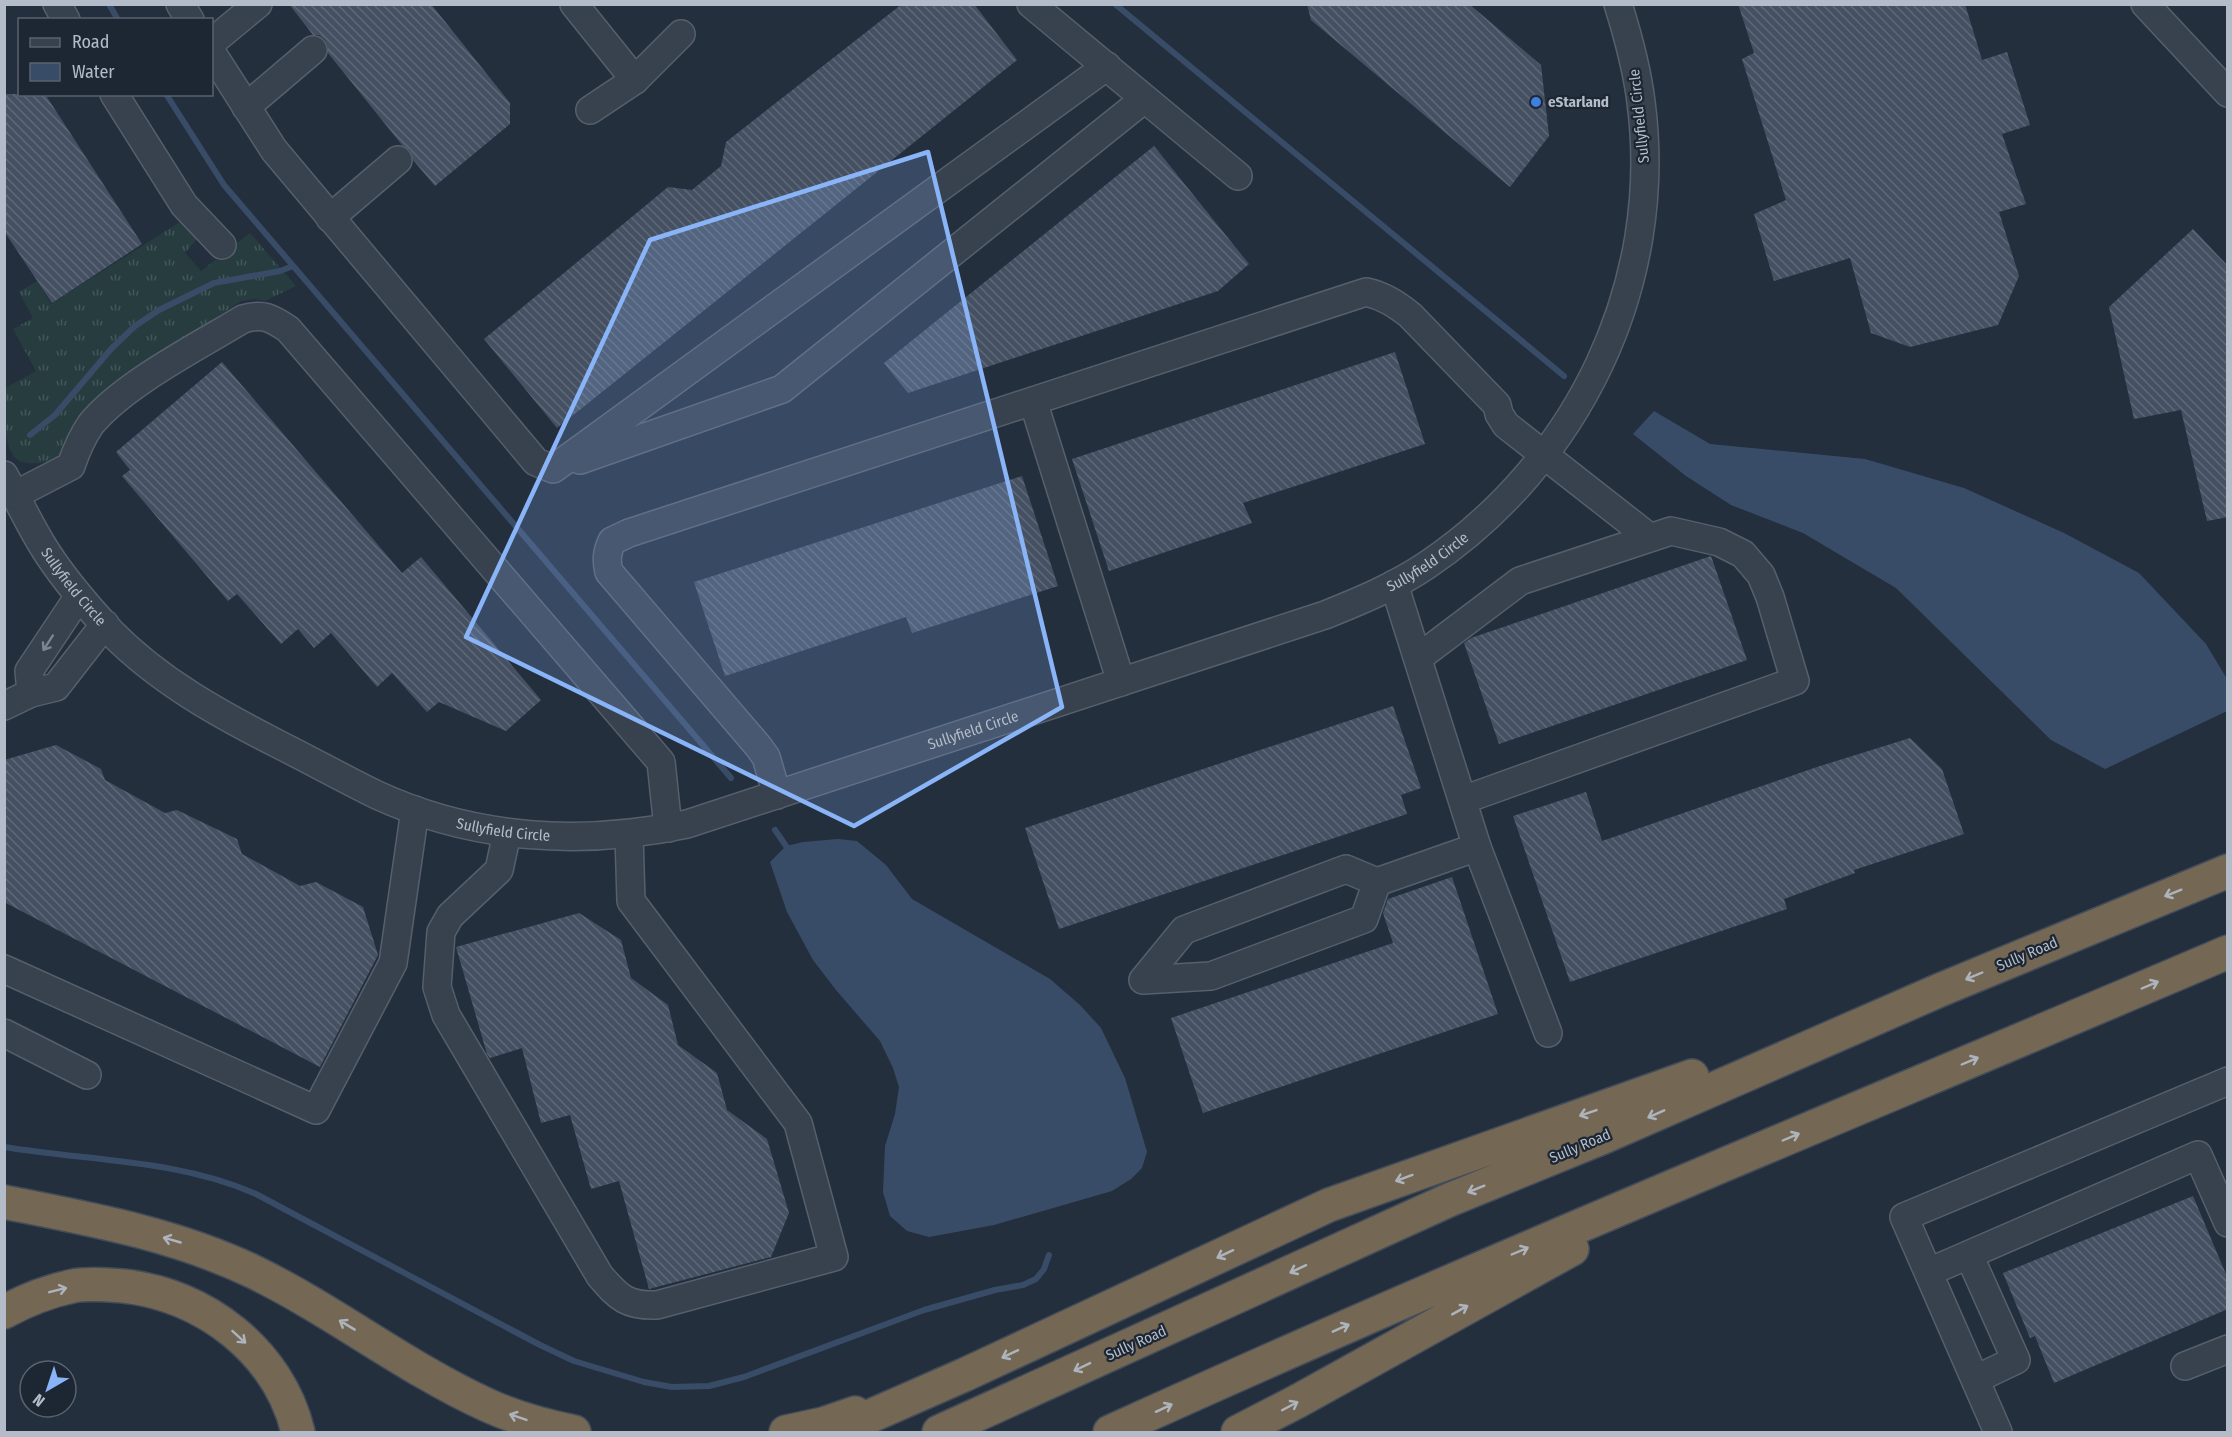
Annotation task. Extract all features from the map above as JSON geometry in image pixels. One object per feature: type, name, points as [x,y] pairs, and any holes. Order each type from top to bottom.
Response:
[{"type":"highway","name":"Sully Road","points":[[939,1432],[1449,1200],[1606,1136],[1940,990],[2228,871]]},
{"type":"highway","points":[[1110,1432],[1356,1322],[2228,952]]},
{"type":"highway","points":[[834,1432],[964,1375],[1329,1205],[1940,990]]},
{"type":"highway","points":[[1238,1432],[1737,1160]]},
{"type":"highway","points":[[4,1202],[113,1223],[200,1248],[254,1272],[309,1302],[436,1379],[488,1405],[543,1425],[574,1432]]},
{"type":"highway","points":[[4,1312],[46,1293],[75,1286],[103,1284],[154,1291],[192,1304],[219,1320],[243,1340],[264,1363],[281,1390],[298,1432]]},
{"type":"highway","points":[[786,1432],[823,1424],[964,1375]]},
{"type":"street","points":[[57,4],[65,18]]},
{"type":"street","points":[[180,4],[189,18]]},
{"type":"street","points":[[213,41],[258,4]]},
{"type":"street","points":[[574,4],[635,80]]},
{"type":"street","points":[[1031,4],[1107,66],[1143,100],[1238,176]]},
{"type":"street","name":"Sullyfield Circle","points":[[10,485],[42,544],[79,596],[144,663],[190,696],[377,795],[453,822],[507,833],[571,837],[629,834],[687,824],[1325,615],[1394,584],[1426,565],[1485,520],[1512,494],[1544,456],[1578,407],[1595,375],[1622,308],[1638,241],[1645,171],[1643,125],[1635,68],[1618,4]]},
{"type":"street","points":[[2145,4],[2226,87]]},
{"type":"street","points":[[590,110],[635,80],[681,34]]},
{"type":"street","points":[[246,107],[313,50]]},
{"type":"street","points":[[213,55],[274,150],[536,462],[553,469],[782,389],[1143,100]]},
{"type":"street","points":[[553,469],[1107,66]]},
{"type":"street","points":[[115,96],[184,205],[222,245]]},
{"type":"street","points":[[330,218],[398,160]]},
{"type":"street","points":[[777,795],[766,757],[758,746],[609,572],[607,551],[612,541],[640,529],[1366,292],[1395,302],[1497,405],[1499,414],[1506,424],[1649,537]]},
{"type":"street","points":[[10,485],[71,466],[76,449],[91,424],[127,391],[243,319],[267,316],[288,329],[661,762],[668,828]]},
{"type":"street","points":[[1032,401],[1121,681]]},
{"type":"street","points":[[1418,658],[1520,581],[1671,531],[1719,542],[1743,554],[1761,574],[1770,597],[1795,681],[1463,800]]},
{"type":"street","points":[[1394,584],[1478,847],[1548,1033]]},
{"type":"street","points":[[31,693],[29,671],[79,596]]},
{"type":"street","points":[[4,706],[31,693],[56,687],[105,624]]},
{"type":"street","points":[[4,969],[316,1110],[393,963],[415,810]]},
{"type":"street","points":[[507,833],[499,870],[450,916],[441,932],[436,987],[446,1015],[600,1276],[618,1296],[628,1302],[657,1305],[834,1257],[798,1123],[631,901],[629,834]]},
{"type":"street","points":[[1377,882],[1364,920],[1210,976],[1143,980],[1184,930],[1346,869],[1377,882],[1478,847]]},
{"type":"street","points":[[4,1033],[87,1075]]},
{"type":"street","points":[[1998,1432],[1904,1217],[2228,1081]]},
{"type":"street","points":[[1929,1272],[2198,1155],[2228,1223]]},
{"type":"street","points":[[1969,1255],[2016,1360],[1976,1379]]},
{"type":"street","points":[[2185,1366],[2228,1349]]},
{"type":"highlighted area","points":[[928,152],[1062,707],[854,826],[466,637],[650,240]]},
{"type":"green space","points":[[183,220],[197,239],[185,253],[201,271],[250,233],[296,286],[265,301],[255,299],[241,301],[116,385],[56,461],[31,463],[16,458],[11,451],[6,430],[4,389],[36,371],[13,329],[33,318],[19,292],[37,281],[51,304]]},
{"type":"water","points":[[1654,411],[1710,444],[1865,459],[1964,488],[2064,533],[2139,573],[2206,644],[2227,679],[2227,711],[2105,769],[2051,740],[1896,588],[1803,533],[1731,505],[1686,476],[1633,434]]},
{"type":"water","points":[[838,839],[857,841],[886,865],[912,899],[1050,979],[1080,1005],[1101,1028],[1125,1078],[1147,1152],[1142,1168],[1131,1179],[1112,1191],[994,1225],[929,1237],[907,1231],[890,1216],[883,1192],[885,1146],[895,1114],[899,1087],[893,1068],[880,1041],[813,960],[787,912],[770,862],[786,846]]},
{"type":"building","points":[[289,4],[431,4],[510,103],[510,124],[435,186],[413,160],[410,150],[402,145],[328,53],[325,40],[319,35],[313,35]]},
{"type":"building","points":[[902,4],[974,4],[1017,60],[557,428],[484,339],[668,187],[692,190],[721,166],[726,142]]},
{"type":"building","points":[[1307,4],[1469,4],[1541,65],[1549,136],[1510,187],[1311,20]]},
{"type":"building","points":[[1738,4],[1965,4],[1982,60],[2007,52],[2030,125],[2002,134],[2026,204],[1999,212],[2019,276],[1998,325],[1910,347],[1871,333],[1850,258],[1774,281],[1754,214],[1786,200],[1742,59],[1754,53]]},
{"type":"building","points":[[4,94],[46,96],[142,244],[52,303],[4,231]]},
{"type":"building","points":[[1154,146],[1249,264],[1218,291],[908,393],[884,363]]},
{"type":"building","points":[[2193,229],[2228,266],[2228,517],[2207,521],[2181,410],[2134,419],[2109,307]]},
{"type":"building","points":[[1395,352],[1425,444],[1243,503],[1252,523],[1109,571],[1072,459]]},
{"type":"building","points":[[222,362],[402,573],[421,557],[541,700],[506,731],[439,702],[427,712],[392,673],[377,687],[331,633],[314,648],[298,629],[281,644],[237,594],[228,601],[122,476],[130,470],[116,452]]},
{"type":"building","points":[[1022,476],[1058,586],[912,633],[906,617],[725,676],[694,582]]},
{"type":"building","points":[[1711,556],[1747,660],[1499,744],[1464,643],[1471,638]]},
{"type":"building","points":[[1393,706],[1421,788],[1401,795],[1407,814],[1059,929],[1025,828]]},
{"type":"building","points":[[1910,738],[1942,769],[1964,834],[1854,870],[1855,873],[1784,899],[1787,909],[1570,982],[1513,816],[1586,792],[1602,841],[1817,767]]},
{"type":"building","points":[[56,745],[101,769],[105,780],[165,813],[177,810],[237,839],[242,854],[300,886],[316,882],[363,907],[378,955],[320,1067],[4,902],[4,760]]},
{"type":"building","points":[[1452,877],[1498,1014],[1203,1113],[1171,1018],[1393,943],[1383,913],[1388,899]]},
{"type":"building","points":[[579,913],[621,940],[631,978],[668,1005],[678,1045],[717,1073],[727,1110],[767,1139],[789,1213],[771,1257],[649,1289],[619,1181],[591,1189],[570,1115],[541,1123],[522,1048],[490,1058],[487,1054],[456,947]]},
{"type":"building","points":[[2193,1196],[2228,1279],[2228,1309],[2054,1383],[2035,1336],[2030,1338],[2003,1273]]},
{"type":"waterway","points":[[109,4],[117,18]]},
{"type":"waterway","points":[[1115,4],[1564,376]]},
{"type":"waterway","points":[[167,96],[224,185],[731,778]]},
{"type":"waterway","points":[[30,435],[55,415],[111,349],[135,326],[159,310],[214,283],[280,271],[293,266]]},
{"type":"waterway","points":[[775,830],[786,846]]},
{"type":"waterway","points":[[4,1147],[164,1167],[226,1183],[256,1194],[574,1361],[644,1382],[672,1387],[709,1386],[744,1377],[924,1310],[995,1290],[1023,1285],[1036,1279],[1044,1269],[1049,1255]]},
{"type":"place","name":"eStarland","points":[[1536,102]]}]
